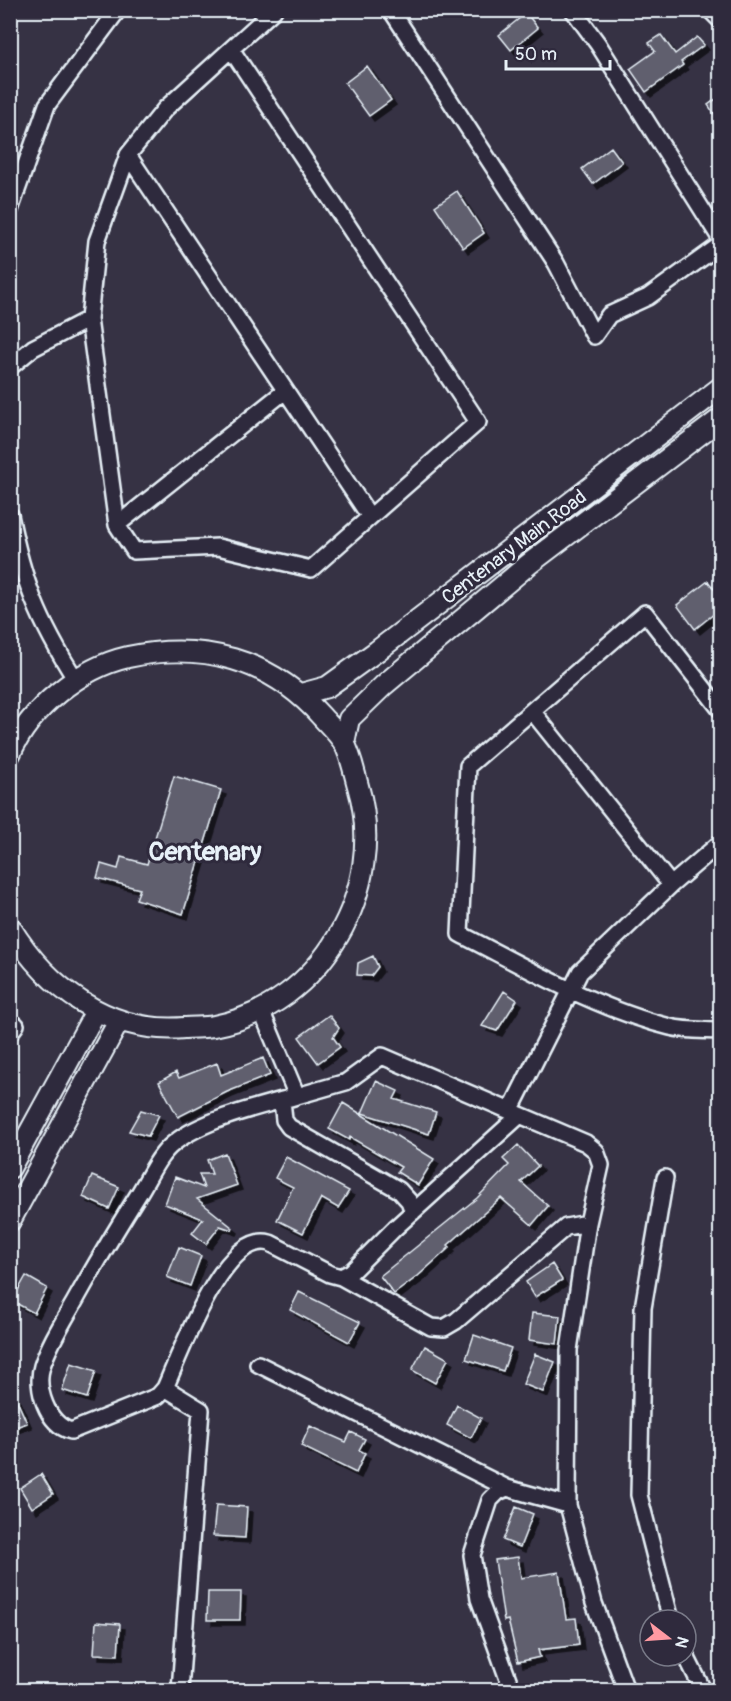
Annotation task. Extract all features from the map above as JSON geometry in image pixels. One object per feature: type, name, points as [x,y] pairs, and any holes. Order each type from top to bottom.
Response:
[{"type":"street","points":[[10,210],[47,105],[118,10]]},
{"type":"street","points":[[231,49],[478,422],[311,569],[218,547],[134,551],[117,525],[89,319],[97,242],[128,155],[165,109],[231,49],[274,10]]},
{"type":"street","points":[[391,10],[556,262],[594,336],[609,315],[648,297],[720,245]]},
{"type":"street","points":[[573,10],[598,44],[720,238]]},
{"type":"street","points":[[710,10],[720,20]]},
{"type":"street","points":[[128,155],[370,517]]},
{"type":"street","points":[[10,367],[33,348],[89,319]]},
{"type":"street","name":"Centenary Main Road","points":[[301,694],[327,687],[377,651],[720,388]]},
{"type":"street","points":[[117,525],[285,390]]},
{"type":"street","name":"Centenary Main Road","points":[[344,743],[349,719],[384,685],[529,564],[720,419]]},
{"type":"street","points":[[10,515],[20,567],[34,604],[53,644],[76,680]]},
{"type":"street","points":[[720,709],[645,613],[468,766],[460,934],[571,989],[671,1027],[720,1031]]},
{"type":"street","points":[[10,754],[42,708],[76,680],[116,660],[159,650],[204,651],[247,662],[301,694],[344,743],[364,808],[366,857],[356,904],[333,947],[314,969],[301,983],[261,1010],[215,1026],[167,1029],[119,1021],[96,1011],[58,987],[27,955],[10,927]]},
{"type":"street","points":[[532,711],[671,885]]},
{"type":"street","points":[[341,1277],[351,1272],[515,1113],[580,972],[671,885],[718,850]]},
{"type":"street","points":[[261,1010],[297,1096]]},
{"type":"street","points":[[10,1168],[96,1011]]},
{"type":"street","points":[[10,1221],[119,1021]]},
{"type":"street","points":[[588,1223],[566,1227],[456,1321],[444,1328],[431,1327],[341,1277],[330,1275],[270,1243],[261,1240],[251,1243],[230,1262],[213,1283],[165,1388],[148,1401],[71,1431],[57,1423],[40,1388],[42,1367],[59,1329],[111,1238],[164,1153],[183,1136],[239,1112],[346,1082],[382,1056],[586,1143],[596,1151],[601,1165],[588,1223],[569,1350],[568,1505],[594,1603],[626,1690]]},
{"type":"street","points":[[282,1100],[284,1120],[289,1127],[399,1190],[409,1201],[413,1212]]},
{"type":"street","points":[[665,1178],[643,1308],[639,1495],[666,1608]]},
{"type":"street","points":[[258,1364],[507,1488],[568,1505]]},
{"type":"street","points":[[165,1388],[201,1410],[180,1690]]},
{"type":"street","points":[[507,1488],[498,1492],[490,1500],[472,1555],[479,1599],[491,1639],[512,1690]]},
{"type":"street","points":[[692,1668],[703,1690]]},
{"type":"building","points":[[526,13],[538,28],[511,50],[499,35]]},
{"type":"building","points":[[661,35],[675,54],[697,37],[704,45],[681,62],[683,65],[646,92],[630,69],[655,51],[649,43]]},
{"type":"building","points":[[367,66],[391,100],[369,116],[345,83]]},
{"type":"building","points":[[720,96],[720,122],[708,105]]},
{"type":"building","points":[[611,147],[622,162],[593,184],[582,169]]},
{"type":"building","points":[[457,191],[484,233],[463,248],[435,206]]},
{"type":"building","points":[[708,581],[720,597],[720,609],[695,629],[677,605]]},
{"type":"building","points":[[174,776],[221,790],[183,914],[136,899],[140,889],[97,878],[101,864],[118,869],[121,857],[147,864]]},
{"type":"building","points":[[373,956],[378,967],[371,976],[357,975],[358,963]]},
{"type":"building","points":[[504,991],[517,1000],[497,1031],[482,1026]]},
{"type":"building","points":[[329,1015],[339,1028],[333,1037],[340,1047],[318,1063],[299,1037]]},
{"type":"building","points":[[263,1058],[270,1075],[227,1092],[178,1117],[159,1082],[176,1072],[179,1078],[217,1063],[221,1075]]},
{"type":"building","points":[[376,1081],[398,1091],[394,1099],[436,1112],[429,1134],[362,1113]]},
{"type":"building","points":[[343,1103],[434,1159],[418,1185],[397,1172],[401,1167],[350,1137],[349,1140],[329,1129]]},
{"type":"building","points":[[141,1110],[159,1115],[148,1136],[129,1131]]},
{"type":"building","points":[[518,1145],[538,1166],[521,1182],[548,1206],[532,1225],[501,1198],[448,1245],[450,1247],[418,1276],[394,1294],[380,1276],[477,1198],[509,1165],[503,1159]]},
{"type":"building","points":[[225,1153],[237,1185],[197,1199],[233,1228],[232,1230],[220,1226],[206,1244],[192,1233],[203,1219],[165,1204],[175,1177],[204,1188],[199,1174],[212,1174],[207,1160]]},
{"type":"building","points":[[286,1157],[349,1191],[338,1208],[321,1198],[303,1233],[277,1220],[293,1187],[275,1178]]},
{"type":"building","points":[[92,1176],[119,1187],[109,1209],[83,1197]]},
{"type":"building","points":[[179,1247],[201,1256],[190,1286],[167,1277]]},
{"type":"building","points":[[552,1264],[562,1280],[535,1297],[526,1282]]},
{"type":"building","points":[[26,1276],[47,1288],[34,1313],[12,1301]]},
{"type":"building","points":[[299,1292],[360,1322],[349,1342],[290,1310]]},
{"type":"building","points":[[532,1313],[560,1316],[557,1344],[529,1340]]},
{"type":"building","points":[[474,1335],[511,1348],[503,1371],[466,1359]]},
{"type":"building","points":[[425,1346],[448,1359],[435,1383],[412,1370]]},
{"type":"building","points":[[535,1354],[555,1362],[543,1392],[523,1384]]},
{"type":"building","points":[[71,1363],[96,1371],[87,1398],[62,1390]]},
{"type":"building","points":[[10,1385],[27,1423],[10,1429]]},
{"type":"building","points":[[457,1405],[481,1418],[471,1438],[447,1425]]},
{"type":"building","points":[[310,1426],[346,1442],[351,1432],[365,1439],[359,1450],[365,1453],[356,1473],[301,1446]]},
{"type":"building","points":[[41,1474],[53,1494],[32,1508],[20,1488]]},
{"type":"building","points":[[216,1505],[247,1507],[245,1538],[213,1536]]},
{"type":"building","points":[[516,1507],[533,1514],[520,1547],[503,1540]]},
{"type":"building","points":[[518,1557],[521,1578],[559,1572],[566,1619],[576,1618],[579,1645],[538,1650],[540,1657],[518,1662],[508,1620],[504,1621],[495,1560]]},
{"type":"building","points":[[208,1592],[241,1592],[240,1620],[207,1620]]},
{"type":"building","points":[[96,1622],[120,1624],[118,1655],[94,1654]]},
{"type":"district","name":"Centenary","points":[[205,852]]}]
